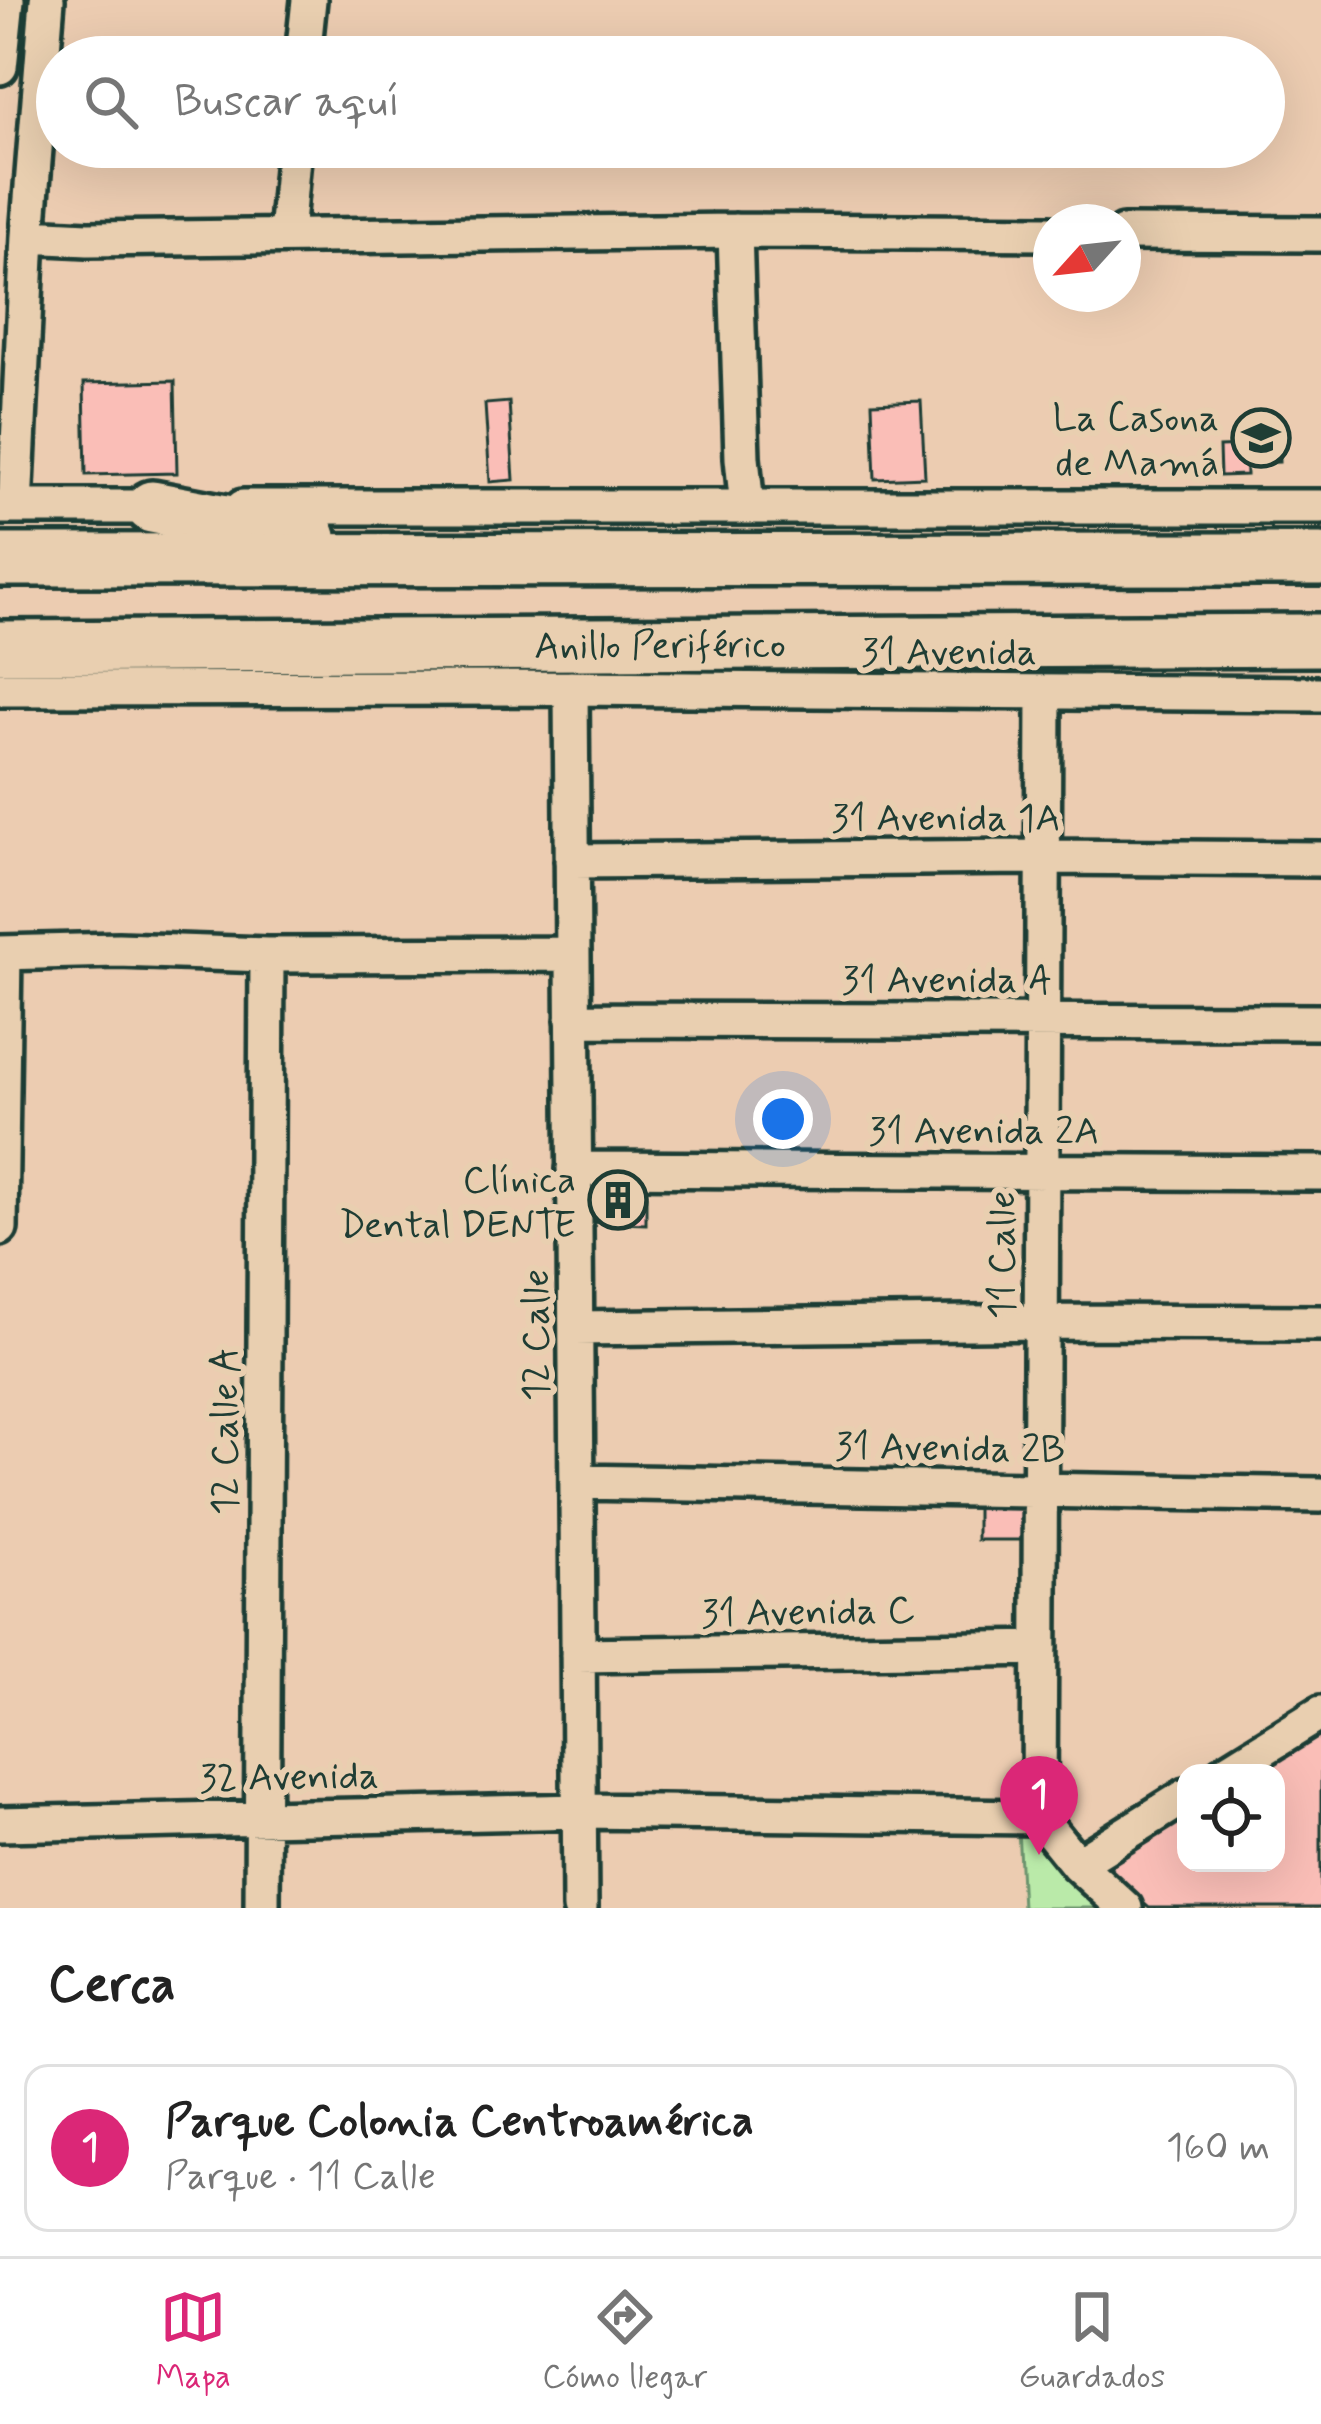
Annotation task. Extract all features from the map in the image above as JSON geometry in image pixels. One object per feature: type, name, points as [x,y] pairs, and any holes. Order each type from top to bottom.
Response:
[{"type":"highway","points":[[152,507],[435,560]]},
{"type":"highway","points":[[0,560],[1321,560]]},
{"type":"highway","name":"Anillo Periférico","points":[[0,647],[1321,640]]},
{"type":"street","points":[[43,36],[46,0]]},
{"type":"street","points":[[305,36],[309,0]]},
{"type":"street","points":[[36,131],[7,507],[1321,507]]},
{"type":"street","points":[[286,235],[292,168]]},
{"type":"street","points":[[735,231],[747,507]]},
{"type":"street","points":[[28,236],[1033,233]]},
{"type":"street","points":[[1141,233],[1321,234]]},
{"type":"street","name":"12 Calle","points":[[571,688],[580,1908]]},
{"type":"street","name":"31 Avenida","points":[[0,689],[1321,694]]},
{"type":"street","name":"11 Calle","points":[[1039,1817],[1044,693]]},
{"type":"street","name":"31 Avenida 1A","points":[[572,861],[1321,860]]},
{"type":"street","points":[[0,1228],[2,953],[572,954]]},
{"type":"street","name":"12 Calle A","points":[[262,1908],[267,955]]},
{"type":"street","name":"31 Avenida A","points":[[574,1020],[1321,1022]]},
{"type":"street","name":"31 Avenida 2A","points":[[574,1169],[1321,1173]]},
{"type":"street","points":[[575,1328],[1321,1323]]},
{"type":"street","name":"31 Avenida 2B","points":[[577,1483],[1321,1495]]},
{"type":"street","name":"31 Avenida C","points":[[578,1655],[1040,1648]]},
{"type":"street","points":[[1238,1764],[1321,1713]]},
{"type":"street","points":[[1077,1864],[1177,1802]]},
{"type":"street","name":"32 Avenida","points":[[0,1824],[580,1811],[1039,1817]]},
{"type":"street","points":[[1039,1817],[1077,1864],[1125,1908]]},
{"type":"green space","points":[[1018,1827],[1039,1827],[1109,1908],[1022,1908]]},
{"type":"building","points":[[175,381],[177,473],[86,475],[84,383]]},
{"type":"building","points":[[921,401],[925,477],[875,479],[872,403]]},
{"type":"building","points":[[509,402],[514,480],[490,482],[485,404]]},
{"type":"building","name":"La Casona de Mamá","points":[[1278,429],[1279,462],[1245,463],[1245,430]]},
{"type":"building","points":[[1245,446],[1246,475],[1220,476],[1219,447]]},
{"type":"building","name":"Clínica Dental DENTE","points":[[590,1179],[646,1179],[646,1224],[590,1222]]},
{"type":"building","points":[[977,1502],[1028,1502],[1028,1540],[977,1540]]},
{"type":"building","points":[[1321,1731],[1321,1908],[1149,1908],[1100,1865],[1177,1818],[1177,1872],[1285,1872],[1285,1764],[1266,1764]]},
{"type":"place","name":"La Casona de Mamá","points":[[1261,438]]},
{"type":"place","name":"Clínica Dental DENTE","points":[[618,1200]]},
{"type":"place","name":"Parque Colonia Centroamérica","points":[[1039,1855]]}]
